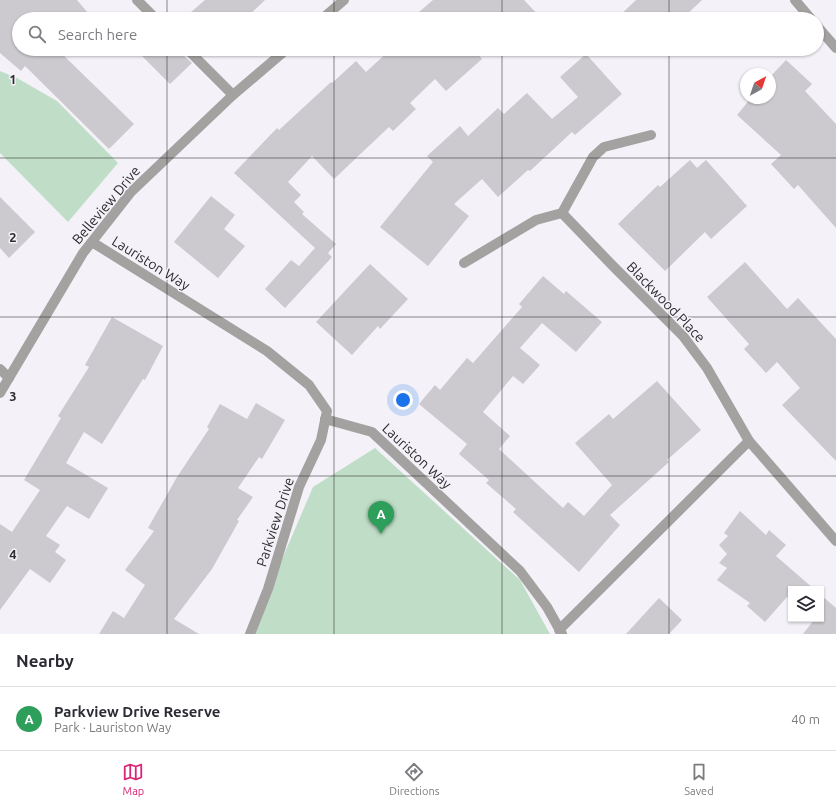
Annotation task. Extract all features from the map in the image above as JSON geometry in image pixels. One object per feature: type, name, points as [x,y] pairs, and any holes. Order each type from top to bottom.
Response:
[{"type":"street","points":[[137,0],[149,12]]},
{"type":"street","points":[[330,12],[344,0]]},
{"type":"street","points":[[795,0],[805,12]]},
{"type":"street","points":[[824,34],[836,48]]},
{"type":"street","points":[[194,56],[233,95]]},
{"type":"street","name":"Belleview Drive","points":[[0,393],[83,253],[131,192],[233,95],[279,56]]},
{"type":"street","points":[[464,263],[536,220],[562,213],[593,157],[604,147],[651,135]]},
{"type":"street","name":"Blackwood Place","points":[[562,213],[632,286],[683,336],[707,368],[749,441],[836,541]]},
{"type":"street","name":"Lauriston Way","points":[[92,242],[124,264],[267,351],[309,385],[326,411],[325,419],[372,432],[520,571],[547,607],[561,632]]},
{"type":"street","points":[[0,369],[8,378]]},
{"type":"street","name":"Parkview Drive","points":[[250,634],[268,589],[299,487],[321,440],[325,419]]},
{"type":"street","points":[[561,632],[749,441]]},
{"type":"green space","points":[[0,71],[17,78],[57,101],[118,163],[68,222],[0,153]]},
{"type":"green space","points":[[375,448],[520,580],[550,634],[250,634],[313,487]]},
{"type":"building","points":[[0,0],[77,0],[87,12],[12,12],[12,56],[64,56],[134,124],[109,149],[25,66],[21,71],[0,53]]},
{"type":"building","points":[[205,0],[265,0],[252,12],[191,12]]},
{"type":"building","points":[[433,0],[524,0],[535,12],[419,12]]},
{"type":"building","points":[[636,0],[702,0],[689,12],[623,12]]},
{"type":"building","points":[[142,56],[184,56],[192,63],[170,84]]},
{"type":"building","points":[[383,56],[480,56],[482,59],[446,91],[435,79],[410,103],[416,109],[393,131],[389,127],[334,179],[312,156],[288,182],[301,195],[294,202],[304,212],[302,214],[336,244],[328,253],[332,257],[285,308],[265,289],[291,260],[299,266],[315,248],[234,173],[277,128],[279,130],[356,61],[366,72]]},
{"type":"building","points":[[584,56],[588,56],[622,94],[575,135],[572,132],[530,171],[528,170],[498,197],[482,179],[454,204],[469,216],[428,266],[380,227],[433,162],[427,156],[460,126],[468,136],[498,108],[504,114],[527,93],[552,119],[578,97],[560,77]]},
{"type":"building","points":[[786,60],[812,84],[805,91],[836,124],[836,228],[798,185],[794,189],[771,164],[781,155],[737,115],[746,104],[776,104],[776,71]]},
{"type":"building","points":[[690,160],[697,168],[706,160],[747,206],[711,239],[705,232],[665,271],[618,224],[658,185],[660,187]]},
{"type":"building","points":[[211,196],[235,215],[224,229],[245,246],[218,278],[174,242]]},
{"type":"building","points":[[0,197],[35,232],[9,258],[0,248]]},
{"type":"building","points":[[745,262],[787,309],[798,298],[836,339],[836,461],[782,405],[800,388],[777,362],[766,373],[744,349],[749,344],[707,297]]},
{"type":"building","points":[[370,264],[408,299],[380,329],[378,326],[352,355],[316,322]]},
{"type":"building","points":[[543,276],[564,294],[566,291],[602,322],[576,352],[542,323],[520,348],[540,365],[523,384],[513,376],[483,412],[510,436],[499,449],[563,508],[568,502],[584,516],[612,485],[575,443],[609,414],[613,419],[657,381],[701,430],[667,460],[669,462],[610,515],[620,525],[579,572],[513,512],[516,509],[486,483],[489,480],[459,454],[467,444],[419,404],[435,385],[440,390],[467,358],[473,363],[522,307],[519,304]]},
{"type":"building","points":[[112,317],[163,346],[145,380],[143,379],[102,444],[84,432],[66,463],[108,488],[89,519],[67,506],[46,536],[60,545],[55,552],[66,560],[50,583],[30,569],[0,610],[0,524],[12,532],[40,490],[24,480],[61,418],[58,416],[89,367],[85,365]]},
{"type":"building","points":[[256,403],[285,420],[262,459],[259,457],[238,488],[253,497],[237,520],[239,521],[212,569],[174,619],[199,634],[99,634],[113,611],[124,618],[145,585],[125,570],[154,531],[148,528],[177,477],[209,429],[207,427],[220,404],[247,419]]},
{"type":"building","points":[[740,511],[766,535],[769,530],[786,545],[776,556],[811,586],[788,586],[788,598],[787,597],[765,622],[747,606],[750,603],[717,580],[727,568],[719,563],[727,554],[719,545],[728,536],[724,533]]},
{"type":"building","points":[[659,598],[682,620],[669,634],[626,634]]},
{"type":"building","points":[[824,598],[836,608],[836,634],[803,634],[812,622],[824,622]]},
{"type":"place","name":"Parkview Drive Reserve","points":[[381,534]]}]
